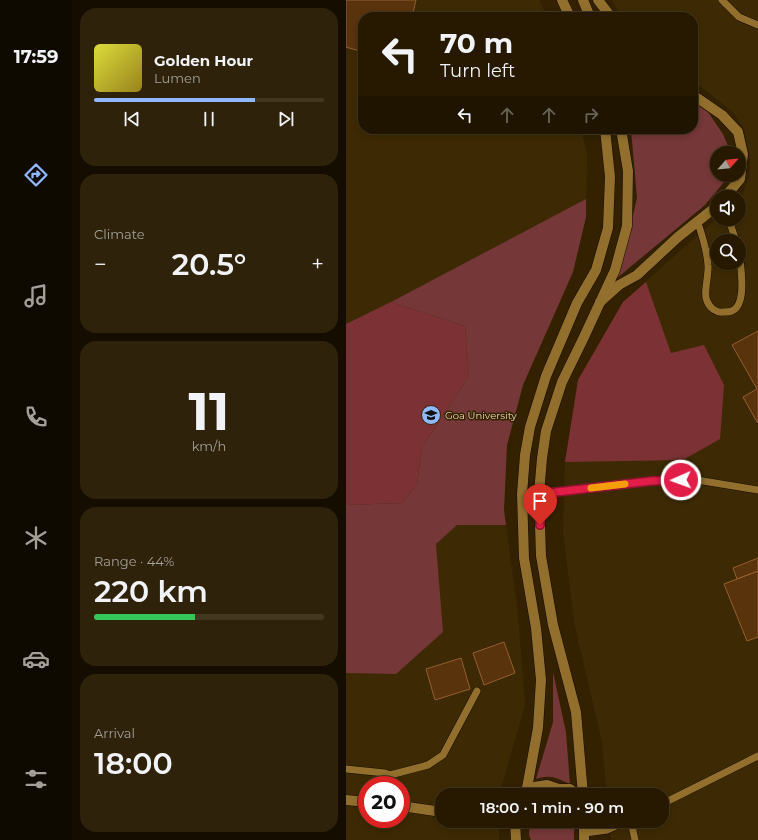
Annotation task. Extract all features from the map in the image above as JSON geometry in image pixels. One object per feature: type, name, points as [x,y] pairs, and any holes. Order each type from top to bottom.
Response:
[{"type":"main road","points":[[562,0],[568,12]]},
{"type":"main road","points":[[582,0],[588,12]]},
{"type":"main road","points":[[598,0],[607,12]]},
{"type":"main road","points":[[698,99],[722,116],[738,132],[743,154],[740,179],[731,190]]},
{"type":"main road","points":[[526,788],[538,728],[541,680],[536,628],[524,558],[522,494],[525,456],[530,427],[546,376],[577,303],[596,270],[608,228],[610,177],[606,134]]},
{"type":"main road","points":[[582,788],[576,712],[553,625],[541,556],[539,494],[546,431],[562,382],[614,270],[627,226],[628,171],[622,134]]},
{"type":"main road","points":[[600,302],[619,285],[637,275],[678,237],[710,211]]},
{"type":"main road","points":[[538,788],[547,785],[556,788]]},
{"type":"main road","points":[[346,800],[358,801]]},
{"type":"main road","points":[[410,807],[435,811]]},
{"type":"main road","points":[[513,828],[516,840]]},
{"type":"lane","points":[[722,0],[739,17],[758,25]]},
{"type":"lane","points":[[698,220],[707,252],[708,268],[706,300],[711,308],[719,313],[732,311],[738,305],[742,293],[741,270]]},
{"type":"lane","points":[[539,494],[651,481],[697,480],[758,490]]},
{"type":"lane","points":[[346,769],[385,773],[390,775],[428,765],[443,755],[477,692]]},
{"type":"lane","points":[[669,800],[758,756]]},
{"type":"lane","points":[[584,837],[611,828]]},
{"type":"lane","points":[[632,828],[635,840]]},
{"type":"shaded area","name":"Goa University","points":[[346,0],[539,0],[545,12],[358,12],[358,134],[582,134],[587,154],[586,217],[573,272],[523,385],[507,445],[504,510],[518,615],[525,705],[501,788],[435,788],[435,828],[499,828],[499,840],[346,840]]},
{"type":"shaded area","points":[[612,0],[758,0],[758,840],[611,840],[610,828],[669,828],[669,788],[606,788],[602,742],[575,627],[563,532],[565,462],[578,380],[623,302],[710,224],[710,226],[746,226],[746,190],[744,190],[749,176],[750,159],[744,129],[733,112],[698,84],[698,12],[619,12]]},
{"type":"shaded area","points":[[698,105],[708,112],[723,134],[728,146],[710,146],[710,182],[724,182],[718,190],[710,190],[710,199],[705,205],[617,278],[621,268],[637,198],[631,134],[698,134]]},
{"type":"shaded area","points":[[586,199],[586,217],[573,272],[523,385],[507,445],[504,510],[506,525],[457,525],[436,544],[443,632],[396,674],[346,673],[346,505],[402,503],[417,484],[422,447],[469,376],[465,326],[391,302]]},
{"type":"shaded area","points":[[646,282],[671,353],[704,345],[724,385],[720,439],[683,460],[565,462],[578,380],[623,302]]},
{"type":"shaded area","points":[[391,302],[465,326],[469,376],[422,447],[417,484],[402,503],[346,505],[346,324]]},
{"type":"shaded area","points":[[553,672],[566,732],[570,784],[557,778],[546,777],[536,779],[553,722]]},
{"type":"shaded area","points":[[530,828],[574,828],[574,840],[531,840],[529,835]]},
{"type":"building","points":[[346,0],[416,0],[413,12],[358,12],[358,51],[346,47]]},
{"type":"building","points":[[758,331],[757,422],[743,397],[757,389],[732,345]]},
{"type":"building","points":[[758,558],[758,571],[737,579],[733,568]]},
{"type":"building","points":[[758,571],[758,637],[747,641],[724,584]]},
{"type":"building","points":[[504,642],[515,673],[484,685],[473,653]]},
{"type":"building","points":[[461,658],[470,689],[435,700],[426,669]]},
{"type":"slow traffic","points":[[591,488],[625,484]]},
{"type":"place","name":"Goa University","points":[[431,415]]},
{"type":"route","points":[[540,525],[539,494],[651,481],[681,480]]}]
